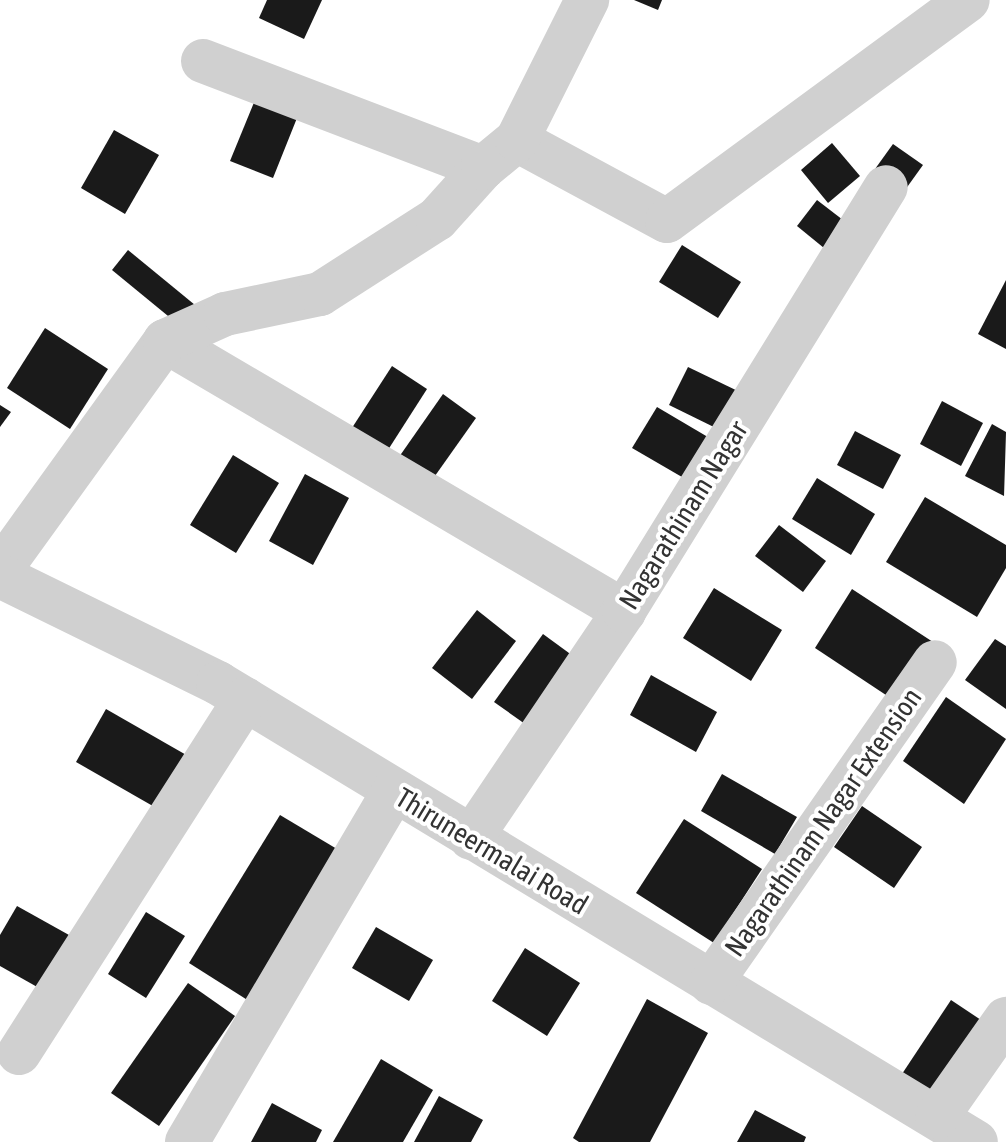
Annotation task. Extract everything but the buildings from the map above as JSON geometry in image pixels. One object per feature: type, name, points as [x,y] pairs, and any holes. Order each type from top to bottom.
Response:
[{"type":"street","points":[[0,570],[165,341],[225,314],[320,294],[437,219],[483,168],[517,140],[587,0]]},
{"type":"street","points":[[517,140],[667,221],[968,0]]},
{"type":"street","points":[[203,61],[483,168]]},
{"type":"street","name":"Nagarathinam Nagar","points":[[471,838],[624,611],[886,187]]},
{"type":"street","points":[[165,341],[624,611]]},
{"type":"street","name":"Thiruneermalai Road","points":[[0,576],[245,699],[976,1142]]},
{"type":"street","name":"Nagarathinam Nagar Extension","points":[[711,983],[935,662]]},
{"type":"street","points":[[19,1053],[245,699]]},
{"type":"street","points":[[187,1142],[394,791]]},
{"type":"street","points":[[937,1117],[1006,1019]]}]
